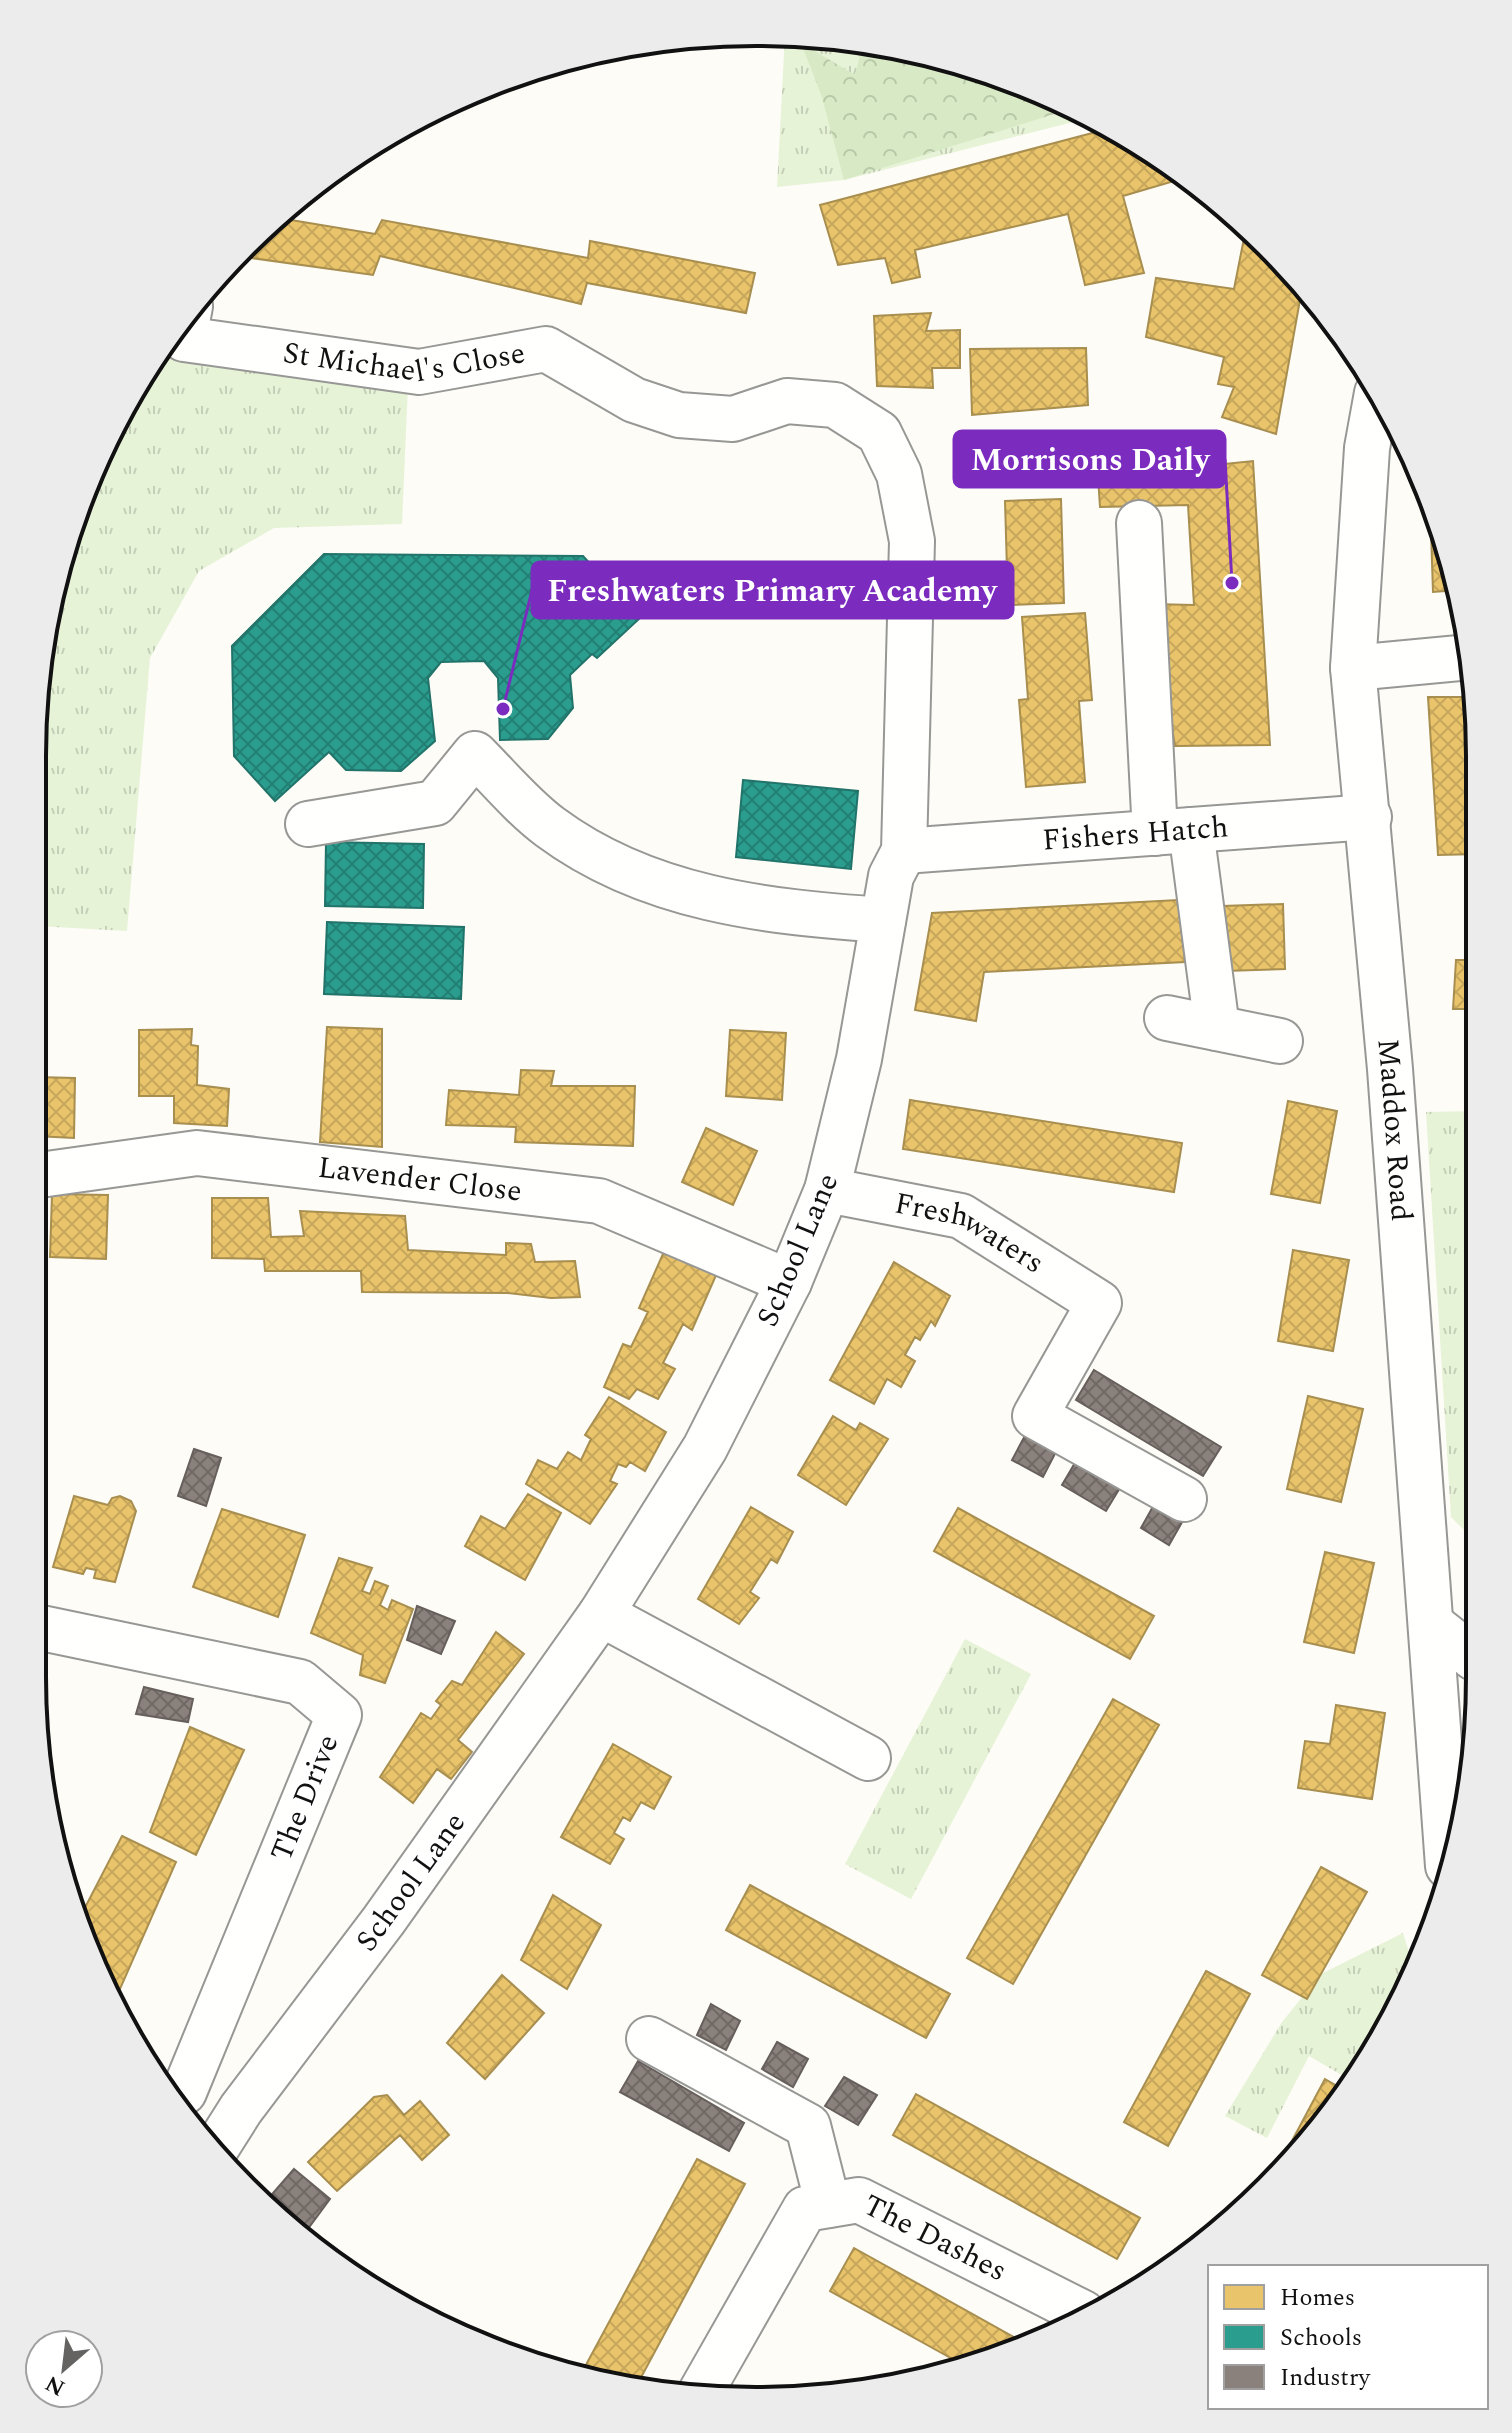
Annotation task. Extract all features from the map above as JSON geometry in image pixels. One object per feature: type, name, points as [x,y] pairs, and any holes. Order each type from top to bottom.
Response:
[{"type":"street","name":"St Michael's Close","points":[[185,336],[184,339],[419,372],[546,349],[634,400],[679,415],[733,419],[787,401],[835,405],[879,433],[899,474],[912,541],[904,851]]},
{"type":"street","name":"Maddox Road","points":[[1374,407],[1367,448],[1353,668],[1390,1069],[1446,1842]]},
{"type":"street","points":[[1139,523],[1173,831],[1217,1028]]},
{"type":"street","points":[[1353,668],[1459,658]]},
{"type":"street","points":[[308,824],[435,803],[475,754],[548,826],[583,849],[645,881],[712,899],[821,916],[883,920]]},
{"type":"street","name":"Fishers Hatch","points":[[904,851],[1369,817]]},
{"type":"street","name":"School Lane","points":[[220,2142],[241,2109],[393,1908],[601,1614],[705,1448],[789,1282],[827,1190],[859,1059],[891,876],[904,851]]},
{"type":"street","points":[[1167,1018],[1280,1041]]},
{"type":"street","name":"Lavender Close","points":[[46,1174],[197,1153],[599,1201],[789,1282]]},
{"type":"street","name":"Freshwaters","points":[[827,1190],[961,1216],[1099,1303],[1035,1416],[1184,1499]]},
{"type":"street","points":[[601,1614],[868,1758]]},
{"type":"street","points":[[1431,1624],[1466,1652]]},
{"type":"street","name":"The Drive","points":[[46,1629],[300,1682],[339,1715],[175,2083]]},
{"type":"street","points":[[649,2039],[808,2126],[828,2205]]},
{"type":"street","points":[[181,2091],[241,2109]]},
{"type":"street","name":"The Dashes","points":[[705,2385],[805,2209],[859,2200],[1077,2310]]},
{"type":"green space","points":[[784,47],[849,52],[940,70],[1028,100],[1075,122],[844,180],[777,187]]},
{"type":"green space","points":[[803,48],[811,49],[855,75],[860,54],[895,60],[984,84],[1057,113],[844,180],[821,94]]},
{"type":"green space","points":[[171,355],[408,386],[402,524],[274,528],[199,571],[150,658],[127,931],[46,926],[46,756],[52,663],[70,572],[100,484],[119,442]]},
{"type":"green space","points":[[1466,1111],[1466,1532],[1451,1517],[1426,1112]]},
{"type":"green space","points":[[965,1639],[1031,1674],[911,1899],[845,1864]]},
{"type":"green space","points":[[1403,1933],[1410,1954],[1371,2032],[1346,2071],[1343,2076],[1309,2056],[1267,2138],[1225,2116],[1282,2022],[1321,1974]]},
{"type":"building: Homes","points":[[1095,132],[1172,182],[1123,196],[1144,273],[1085,285],[1068,214],[915,250],[920,277],[892,283],[885,258],[838,265],[820,205]]},
{"type":"building: Homes","points":[[291,220],[375,234],[382,220],[588,258],[590,241],[755,273],[746,313],[587,283],[581,304],[380,256],[373,275],[250,258]]},
{"type":"building: Homes","points":[[1244,240],[1300,300],[1276,434],[1222,417],[1234,387],[1218,384],[1224,357],[1146,337],[1156,278],[1234,289]]},
{"type":"building: Homes","points":[[931,313],[926,331],[960,330],[960,368],[932,368],[933,388],[877,386],[874,316]]},
{"type":"building: Homes","points":[[1086,348],[1088,405],[972,415],[970,349]]},
{"type":"building: Homes","points":[[1253,461],[1270,745],[1175,746],[1152,604],[1194,605],[1188,505],[1100,507],[1098,477]]},
{"type":"building: Homes","points":[[1061,499],[1064,603],[1008,605],[1005,501]]},
{"type":"building: Homes","points":[[1431,538],[1446,591],[1433,592]]},
{"type":"building: Homes","points":[[1085,613],[1092,700],[1079,701],[1085,782],[1026,787],[1019,700],[1028,699],[1022,617]]},
{"type":"building: Homes","points":[[1428,697],[1463,697],[1466,854],[1438,855]]},
{"type":"building: Homes","points":[[1178,900],[1185,962],[984,972],[976,1021],[915,1010],[932,913]]},
{"type":"building: Homes","points":[[1283,904],[1285,969],[1225,971],[1223,906]]},
{"type":"building: Homes","points":[[1456,960],[1466,960],[1466,1009],[1453,1009]]},
{"type":"building: Homes","points":[[327,1027],[382,1029],[382,1147],[320,1142]]},
{"type":"building: Homes","points":[[192,1029],[191,1045],[198,1046],[197,1085],[229,1089],[227,1126],[174,1123],[174,1096],[139,1096],[139,1030]]},
{"type":"building: Homes","points":[[730,1030],[786,1033],[782,1100],[726,1096]]},
{"type":"building: Homes","points":[[521,1070],[554,1071],[551,1086],[635,1086],[633,1146],[515,1142],[516,1127],[446,1125],[449,1090],[519,1095]]},
{"type":"building: Homes","points":[[46,1077],[75,1078],[74,1138],[46,1137]]},
{"type":"building: Homes","points":[[910,1100],[1182,1143],[1174,1192],[903,1149]]},
{"type":"building: Homes","points":[[1288,1101],[1337,1111],[1320,1203],[1271,1194]]},
{"type":"building: Homes","points":[[706,1128],[757,1151],[733,1205],[682,1182]]},
{"type":"building: Homes","points":[[52,1194],[108,1195],[106,1259],[50,1257]]},
{"type":"building: Homes","points":[[212,1198],[268,1198],[271,1237],[304,1236],[300,1211],[405,1216],[408,1250],[506,1255],[506,1243],[531,1244],[535,1262],[575,1261],[580,1297],[362,1292],[361,1271],[265,1271],[264,1259],[212,1258]]},
{"type":"building: Homes","points":[[666,1247],[717,1273],[692,1330],[683,1324],[663,1363],[675,1369],[658,1399],[637,1389],[629,1399],[604,1387],[623,1344],[631,1347],[648,1312],[639,1308]]},
{"type":"building: Homes","points":[[1293,1250],[1349,1260],[1333,1351],[1278,1341]]},
{"type":"building: Homes","points":[[894,1262],[950,1296],[935,1326],[931,1321],[920,1340],[915,1337],[905,1355],[915,1361],[901,1387],[887,1379],[874,1404],[830,1380]]},
{"type":"building: Homes","points":[[1308,1396],[1363,1409],[1341,1502],[1287,1489]]},
{"type":"building: Homes","points":[[609,1397],[666,1432],[645,1471],[630,1462],[626,1467],[618,1464],[610,1481],[617,1484],[590,1524],[526,1484],[538,1460],[557,1469],[568,1452],[581,1460],[591,1439],[585,1435]]},
{"type":"building: Homes","points":[[833,1416],[856,1430],[860,1423],[888,1439],[846,1505],[798,1475]]},
{"type":"building: Homes","points":[[528,1494],[561,1513],[525,1580],[465,1546],[481,1516],[505,1529]]},
{"type":"building: Homes","points":[[74,1496],[108,1505],[112,1498],[120,1496],[131,1501],[136,1511],[115,1582],[94,1578],[96,1570],[86,1568],[83,1574],[53,1567]]},
{"type":"building: Homes","points":[[751,1507],[793,1532],[777,1563],[771,1559],[750,1592],[759,1598],[739,1624],[698,1599]]},
{"type":"building: Homes","points":[[958,1508],[1154,1616],[1130,1659],[934,1551]]},
{"type":"building: Homes","points":[[222,1509],[305,1535],[278,1617],[193,1587]]},
{"type":"building: Homes","points":[[1325,1552],[1374,1563],[1354,1653],[1304,1642]]},
{"type":"building: Homes","points":[[339,1558],[372,1568],[362,1591],[370,1594],[375,1581],[388,1586],[380,1605],[388,1610],[392,1600],[413,1609],[385,1683],[360,1675],[363,1655],[311,1633]]},
{"type":"building: Homes","points":[[496,1632],[524,1654],[458,1740],[472,1752],[451,1779],[437,1769],[413,1803],[380,1777],[421,1713],[431,1719],[441,1705],[436,1701],[452,1681],[462,1685]]},
{"type":"building: Homes","points":[[1113,1699],[1159,1725],[1013,1984],[967,1958]]},
{"type":"building: Homes","points":[[1336,1705],[1385,1713],[1372,1799],[1298,1788],[1305,1741],[1330,1744]]},
{"type":"building: Homes","points":[[190,1727],[244,1750],[196,1855],[150,1832]]},
{"type":"building: Homes","points":[[613,1744],[671,1777],[654,1809],[641,1802],[630,1821],[623,1817],[614,1833],[624,1839],[610,1864],[561,1837]]},
{"type":"building: Homes","points":[[122,1836],[176,1862],[120,1989],[100,1949],[85,1908]]},
{"type":"building: Homes","points":[[1321,1867],[1367,1892],[1307,1999],[1262,1975]]},
{"type":"building: Homes","points":[[750,1885],[950,1994],[926,2038],[726,1930]]},
{"type":"building: Homes","points":[[553,1895],[601,1925],[567,1989],[521,1960]]},
{"type":"building: Homes","points":[[1206,1971],[1250,1994],[1168,2146],[1124,2122]]},
{"type":"building: Homes","points":[[502,1975],[544,2013],[485,2079],[447,2043]]},
{"type":"building: Homes","points":[[1325,2079],[1336,2085],[1319,2109],[1289,2146]]},
{"type":"building: Homes","points":[[916,2094],[1140,2218],[1117,2259],[893,2135]]},
{"type":"building: Homes","points":[[387,2095],[404,2115],[420,2101],[449,2135],[422,2160],[400,2135],[337,2191],[308,2162],[374,2097]]},
{"type":"building: Homes","points":[[697,2159],[745,2184],[641,2377],[585,2366]]},
{"type":"building: Homes","points":[[854,2248],[1015,2338],[952,2359],[830,2291]]},
{"type":"building: Schools","points":[[324,554],[583,556],[640,618],[597,658],[592,654],[570,675],[573,708],[548,739],[500,740],[498,678],[484,661],[441,662],[428,678],[435,741],[401,771],[346,770],[329,752],[275,801],[234,756],[232,646]]},
{"type":"building: Schools","points":[[743,780],[858,791],[851,869],[736,857]]},
{"type":"building: Schools","points":[[326,842],[424,844],[423,908],[325,906]]},
{"type":"building: Schools","points":[[327,922],[464,927],[461,999],[324,994]]},
{"type":"building: Industry","points":[[1094,1370],[1221,1447],[1203,1476],[1076,1400]]},
{"type":"building: Industry","points":[[1028,1430],[1059,1446],[1043,1477],[1012,1460]]},
{"type":"building: Industry","points":[[194,1449],[221,1458],[206,1506],[178,1496]]},
{"type":"building: Industry","points":[[1076,1461],[1121,1486],[1106,1511],[1062,1485]]},
{"type":"building: Industry","points":[[1156,1501],[1185,1517],[1169,1545],[1141,1528]]},
{"type":"building: Industry","points":[[417,1606],[455,1621],[441,1654],[407,1640]]},
{"type":"building: Industry","points":[[144,1687],[193,1699],[188,1722],[136,1714]]},
{"type":"building: Industry","points":[[711,2004],[740,2021],[726,2050],[697,2035]]},
{"type":"building: Industry","points":[[777,2042],[808,2059],[793,2087],[762,2069]]},
{"type":"building: Industry","points":[[638,2061],[744,2123],[729,2151],[620,2092]]},
{"type":"building: Industry","points":[[844,2077],[877,2095],[858,2125],[825,2106]]},
{"type":"building: Industry","points":[[294,2169],[330,2199],[309,2228],[271,2195]]},
{"type":"place","name":"Morrisons Daily","points":[[1232,583]]},
{"type":"place","name":"Freshwaters Primary Academy","points":[[503,709]]}]
